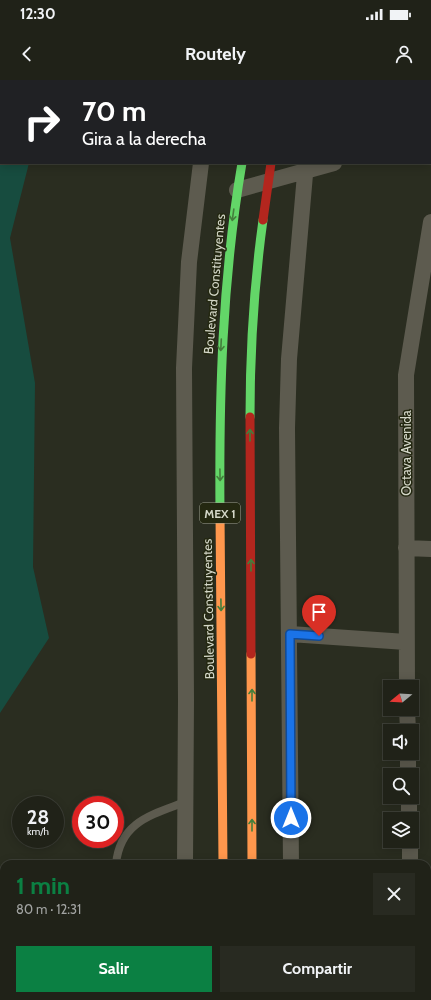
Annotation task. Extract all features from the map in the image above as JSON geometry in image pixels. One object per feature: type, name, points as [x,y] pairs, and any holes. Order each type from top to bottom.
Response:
[{"type":"highway","name":"Boulevard Constituyentes","points":[[223,860],[219,397],[224,297],[237,190],[242,164]]},
{"type":"highway","name":"MEX 1","points":[[252,860],[250,376],[256,269],[271,164]]},
{"type":"street","points":[[185,860],[186,513],[184,368],[189,262],[201,164]]},
{"type":"street","points":[[237,190],[268,181],[305,167],[327,164]]},
{"type":"street","points":[[291,860],[287,428],[289,359],[305,167]]},
{"type":"street","name":"Octava Avenida","points":[[407,680],[406,375],[431,222]]},
{"type":"street","points":[[406,548],[431,549]]},
{"type":"street","points":[[290,634],[406,642]]},
{"type":"street","points":[[410,848],[410,860]]},
{"type":"lane","points":[[117,860],[119,845],[130,829],[146,818],[185,802]]},
{"type":"water","points":[[0,164],[29,164],[10,238],[35,383],[33,567],[49,638],[0,713]]},
{"type":"traffic: fast","points":[[220,514],[220,425],[223,338],[230,250],[242,164]]},
{"type":"traffic: fast","points":[[250,417],[253,318],[263,220]]},
{"type":"traffic: slow","points":[[220,514],[223,860]]},
{"type":"traffic: slow","points":[[251,654],[252,860]]},
{"type":"traffic: jam","points":[[263,220],[271,164]]},
{"type":"traffic: jam","points":[[250,417],[251,654]]},
{"type":"route","points":[[291,818],[290,634],[319,636]]}]
